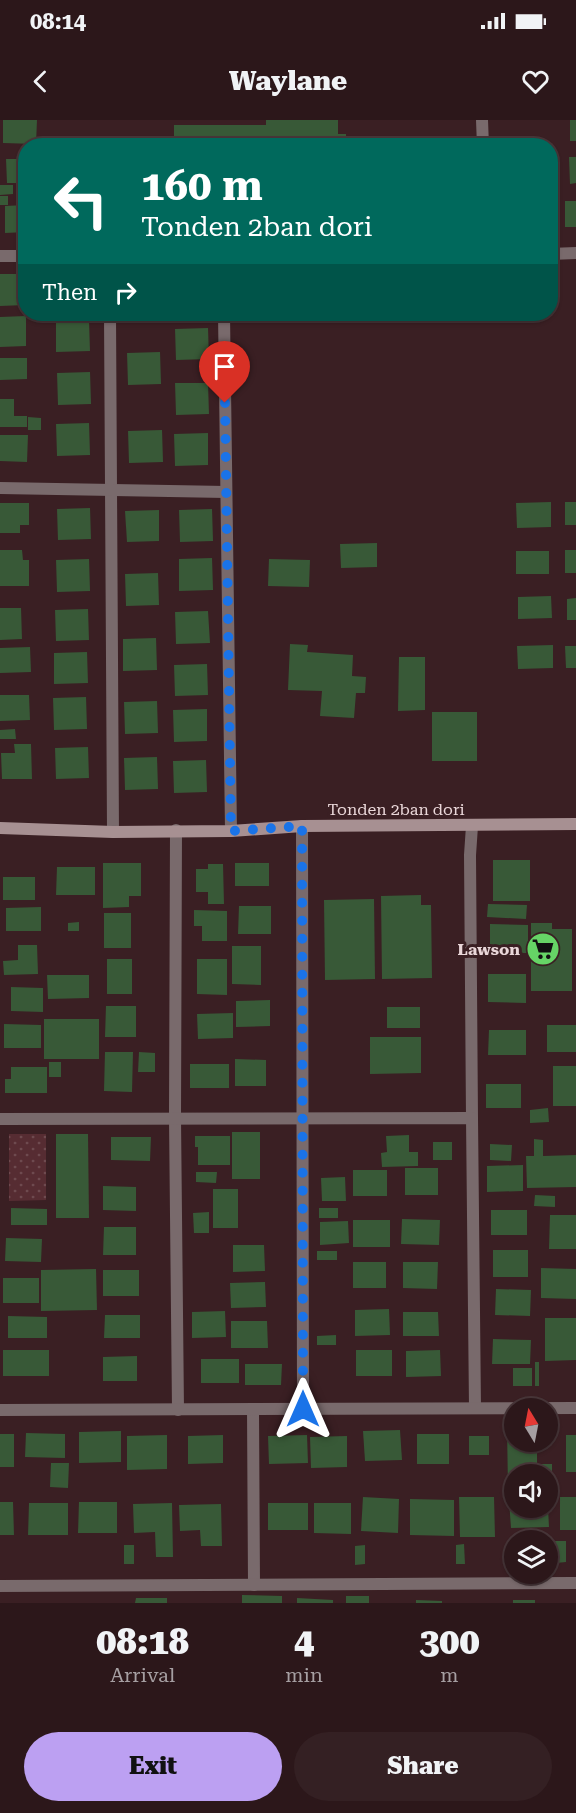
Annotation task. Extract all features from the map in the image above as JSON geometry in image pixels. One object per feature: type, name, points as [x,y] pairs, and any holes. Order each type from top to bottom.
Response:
[{"type":"street","points":[[482,120],[483,138]]},
{"type":"street","points":[[558,254],[576,253]]},
{"type":"street","points":[[0,256],[18,256]]},
{"type":"street","points":[[110,321],[113,832]]},
{"type":"street","points":[[224,321],[231,831]]},
{"type":"street","points":[[0,488],[226,492]]},
{"type":"street","name":"Tonden 2ban dori","points":[[0,828],[113,832],[231,831],[302,826],[576,824]]},
{"type":"street","points":[[472,825],[470,867],[476,1408]]},
{"type":"street","points":[[302,826],[303,1409]]},
{"type":"street","points":[[176,830],[175,1118],[178,1410]]},
{"type":"street","points":[[0,1119],[472,1118]]},
{"type":"street","points":[[0,1410],[576,1408]]},
{"type":"street","points":[[253,1409],[254,1585]]},
{"type":"street","points":[[0,1586],[576,1583]]},
{"type":"shaded area","points":[[9,1134],[46,1134],[46,1200],[9,1201]]},
{"type":"building","points":[[3,120],[37,120],[36,138],[18,138],[18,143],[3,143]]},
{"type":"building","points":[[266,120],[338,120],[338,134],[346,134],[346,138],[174,138],[174,125],[266,125]]},
{"type":"building","points":[[570,120],[576,120],[576,141],[570,141]]},
{"type":"building","points":[[569,157],[576,157],[576,183],[570,184]]},
{"type":"building","points":[[6,159],[18,159],[18,183],[7,183]]},
{"type":"building","points":[[0,185],[13,185],[13,194],[0,195]]},
{"type":"building","points":[[0,196],[8,196],[8,205],[0,205]]},
{"type":"building","points":[[565,201],[576,201],[576,227],[565,227]]},
{"type":"building","points":[[18,205],[18,232],[5,233],[5,206]]},
{"type":"building","points":[[0,274],[18,274],[18,305],[0,306]]},
{"type":"building","points":[[18,316],[18,321],[26,321],[26,346],[0,347],[0,317]]},
{"type":"building","points":[[56,321],[89,321],[90,351],[56,352]]},
{"type":"building","points":[[208,328],[209,359],[176,360],[175,329]]},
{"type":"building","points":[[160,352],[161,384],[128,385],[127,353]]},
{"type":"building","points":[[0,358],[27,358],[27,379],[0,380]]},
{"type":"building","points":[[90,372],[91,404],[58,405],[57,373]]},
{"type":"building","points":[[175,383],[208,383],[209,414],[176,415]]},
{"type":"building","points":[[0,399],[14,399],[14,416],[27,416],[27,427],[0,427]]},
{"type":"building","points":[[28,417],[41,418],[41,430],[28,430]]},
{"type":"building","points":[[89,423],[90,455],[57,456],[56,424]]},
{"type":"building","points":[[162,430],[163,462],[129,463],[128,431]]},
{"type":"building","points":[[208,433],[208,465],[175,466],[174,434]]},
{"type":"building","points":[[0,435],[28,435],[27,462],[0,461]]},
{"type":"building","points":[[551,502],[551,527],[517,528],[516,503]]},
{"type":"building","points":[[565,502],[576,502],[576,525],[565,525]]},
{"type":"building","points":[[0,503],[29,503],[29,525],[20,525],[20,533],[0,533]]},
{"type":"building","points":[[90,508],[91,539],[58,540],[57,509]]},
{"type":"building","points":[[212,509],[213,541],[180,542],[179,510]]},
{"type":"building","points":[[159,510],[159,541],[127,542],[125,511]]},
{"type":"building","points":[[377,543],[377,567],[341,568],[340,544]]},
{"type":"building","points":[[0,550],[22,550],[23,560],[29,560],[29,586],[0,586]]},
{"type":"building","points":[[565,550],[576,550],[576,573],[565,573]]},
{"type":"building","points":[[516,551],[549,551],[549,574],[516,574]]},
{"type":"building","points":[[212,558],[213,590],[179,591],[179,559]]},
{"type":"building","points":[[89,559],[90,591],[57,592],[56,560]]},
{"type":"building","points":[[269,559],[310,560],[309,587],[268,586]]},
{"type":"building","points":[[158,573],[159,605],[126,606],[125,574]]},
{"type":"building","points":[[551,596],[552,618],[518,619],[518,597]]},
{"type":"building","points":[[576,598],[576,620],[567,620],[567,599]]},
{"type":"building","points":[[0,608],[21,608],[22,639],[0,640]]},
{"type":"building","points":[[88,609],[89,640],[56,641],[55,610]]},
{"type":"building","points":[[208,611],[210,643],[176,644],[175,612]]},
{"type":"building","points":[[156,638],[157,670],[123,671],[123,639]]},
{"type":"building","points":[[290,644],[308,645],[307,652],[353,655],[352,676],[366,677],[365,693],[356,693],[354,718],[320,716],[322,691],[288,690]]},
{"type":"building","points":[[553,645],[553,668],[518,669],[517,646]]},
{"type":"building","points":[[565,646],[576,646],[576,668],[566,668]]},
{"type":"building","points":[[30,647],[31,672],[0,673],[0,648]]},
{"type":"building","points":[[87,652],[88,683],[54,684],[54,653]]},
{"type":"building","points":[[399,657],[425,657],[425,710],[398,711]]},
{"type":"building","points":[[207,664],[208,695],[175,696],[174,665]]},
{"type":"building","points":[[0,695],[29,695],[30,720],[0,721]]},
{"type":"building","points":[[86,697],[87,729],[54,730],[53,698]]},
{"type":"building","points":[[157,701],[158,733],[125,734],[124,702]]},
{"type":"building","points":[[207,709],[207,741],[174,742],[173,710]]},
{"type":"building","points":[[432,712],[477,712],[477,761],[432,761]]},
{"type":"building","points":[[15,729],[16,739],[0,739],[0,730]]},
{"type":"building","points":[[14,744],[31,744],[32,779],[2,779],[1,753],[15,753]]},
{"type":"building","points":[[88,747],[89,778],[56,779],[55,748]]},
{"type":"building","points":[[157,757],[158,789],[125,790],[124,758]]},
{"type":"building","points":[[206,760],[207,792],[174,793],[173,761]]},
{"type":"building","points":[[493,860],[530,860],[530,901],[493,901]]},
{"type":"building","points":[[103,863],[141,863],[141,896],[129,896],[129,907],[103,908]]},
{"type":"building","points":[[235,863],[269,863],[269,886],[235,886]]},
{"type":"building","points":[[208,864],[223,864],[224,904],[208,904],[208,892],[196,892],[196,869],[208,869]]},
{"type":"building","points":[[57,867],[95,867],[95,895],[56,895]]},
{"type":"building","points":[[3,877],[35,877],[35,900],[3,900]]},
{"type":"building","points":[[421,895],[421,905],[431,905],[432,978],[382,979],[381,896]]},
{"type":"building","points":[[374,899],[375,979],[325,980],[324,900]]},
{"type":"building","points":[[488,904],[527,905],[526,919],[487,917]]},
{"type":"building","points":[[239,906],[271,906],[271,934],[238,934]]},
{"type":"building","points":[[41,907],[41,931],[6,931],[6,908]]},
{"type":"building","points":[[194,910],[227,911],[227,941],[202,941],[202,926],[194,926]]},
{"type":"building","points":[[104,913],[131,913],[131,948],[104,948]]},
{"type":"building","points":[[79,922],[79,931],[68,931],[68,923]]},
{"type":"building","points":[[531,923],[552,923],[552,929],[572,929],[572,991],[531,991]]},
{"type":"building","points":[[490,924],[528,925],[528,953],[490,953]]},
{"type":"building","points":[[18,945],[37,945],[38,974],[4,975],[3,961],[18,960]]},
{"type":"building","points":[[232,946],[261,946],[261,985],[232,984]]},
{"type":"building","points":[[107,959],[132,959],[132,994],[107,994]]},
{"type":"building","points":[[197,959],[227,959],[227,995],[197,994]]},
{"type":"building","points":[[488,974],[526,974],[526,1003],[488,1002]]},
{"type":"building","points":[[47,975],[89,975],[89,998],[48,999]]},
{"type":"building","points":[[11,987],[43,988],[43,1012],[11,1011]]},
{"type":"building","points":[[270,1000],[270,1026],[236,1027],[236,1001]]},
{"type":"building","points":[[106,1006],[136,1006],[136,1037],[105,1037]]},
{"type":"building","points":[[387,1007],[420,1007],[420,1028],[387,1028]]},
{"type":"building","points":[[233,1013],[233,1038],[198,1039],[197,1014]]},
{"type":"building","points":[[44,1019],[99,1019],[99,1059],[44,1059]]},
{"type":"building","points":[[4,1024],[41,1025],[41,1048],[4,1048]]},
{"type":"building","points":[[547,1025],[576,1025],[576,1052],[547,1052]]},
{"type":"building","points":[[489,1030],[526,1030],[526,1055],[488,1055]]},
{"type":"building","points":[[370,1037],[421,1037],[421,1073],[370,1074]]},
{"type":"building","points":[[105,1052],[133,1052],[132,1092],[104,1091]]},
{"type":"building","points":[[139,1052],[155,1053],[155,1072],[138,1072]]},
{"type":"building","points":[[235,1059],[266,1060],[266,1086],[235,1086]]},
{"type":"building","points":[[49,1062],[61,1062],[61,1077],[49,1077]]},
{"type":"building","points":[[190,1064],[229,1064],[229,1088],[190,1088]]},
{"type":"building","points":[[553,1066],[576,1066],[576,1106],[553,1106]]},
{"type":"building","points":[[11,1067],[47,1067],[47,1093],[5,1093],[5,1079],[11,1079]]},
{"type":"building","points":[[486,1084],[521,1084],[521,1108],[486,1108]]},
{"type":"building","points":[[548,1108],[549,1122],[530,1123],[530,1110]]},
{"type":"building","points":[[232,1132],[260,1132],[260,1179],[232,1179]]},
{"type":"building","points":[[56,1134],[88,1134],[89,1218],[56,1218]]},
{"type":"building","points":[[409,1135],[409,1152],[418,1152],[418,1166],[382,1167],[381,1153],[387,1152],[386,1136]]},
{"type":"building","points":[[195,1136],[230,1136],[230,1165],[198,1165],[198,1147],[195,1147]]},
{"type":"building","points":[[111,1137],[151,1137],[150,1161],[111,1160]]},
{"type":"building","points":[[534,1139],[543,1140],[543,1156],[576,1155],[576,1187],[527,1188],[526,1156],[534,1156]]},
{"type":"building","points":[[433,1142],[452,1142],[452,1160],[433,1160]]},
{"type":"building","points":[[490,1144],[512,1145],[511,1161],[490,1160]]},
{"type":"building","points":[[523,1165],[523,1191],[487,1192],[487,1166]]},
{"type":"building","points":[[405,1168],[438,1168],[438,1195],[405,1195]]},
{"type":"building","points":[[353,1170],[387,1170],[387,1196],[353,1196]]},
{"type":"building","points":[[196,1172],[217,1172],[216,1183],[196,1182]]},
{"type":"building","points":[[345,1177],[346,1201],[322,1201],[321,1178]]},
{"type":"building","points":[[103,1186],[136,1187],[136,1211],[103,1210]]},
{"type":"building","points":[[213,1189],[238,1189],[238,1228],[213,1228]]},
{"type":"building","points":[[535,1195],[555,1196],[555,1207],[534,1206]]},
{"type":"building","points":[[11,1208],[47,1209],[47,1225],[11,1225]]},
{"type":"building","points":[[319,1208],[338,1208],[338,1218],[319,1218]]},
{"type":"building","points":[[491,1210],[527,1210],[527,1235],[491,1235]]},
{"type":"building","points":[[209,1212],[209,1233],[194,1233],[193,1213]]},
{"type":"building","points":[[550,1215],[576,1215],[576,1249],[549,1249]]},
{"type":"building","points":[[402,1219],[440,1220],[439,1245],[401,1244]]},
{"type":"building","points":[[353,1220],[390,1220],[390,1247],[353,1247]]},
{"type":"building","points":[[348,1221],[349,1243],[320,1245],[320,1222]]},
{"type":"building","points":[[104,1227],[136,1227],[136,1255],[103,1255]]},
{"type":"building","points":[[6,1238],[42,1239],[41,1262],[5,1261]]},
{"type":"building","points":[[233,1245],[264,1245],[265,1271],[233,1272]]},
{"type":"building","points":[[493,1250],[528,1250],[528,1277],[493,1277]]},
{"type":"building","points":[[317,1251],[337,1251],[337,1260],[317,1260]]},
{"type":"building","points":[[353,1262],[386,1262],[386,1288],[353,1288]]},
{"type":"building","points":[[403,1262],[438,1262],[437,1289],[403,1288]]},
{"type":"building","points":[[541,1268],[576,1269],[576,1299],[541,1298]]},
{"type":"building","points":[[96,1269],[97,1310],[41,1311],[41,1270]]},
{"type":"building","points":[[103,1270],[139,1270],[139,1296],[103,1296]]},
{"type":"building","points":[[3,1278],[39,1278],[39,1303],[3,1303]]},
{"type":"building","points":[[265,1282],[266,1307],[231,1308],[230,1283]]},
{"type":"building","points":[[496,1289],[531,1290],[530,1316],[495,1315]]},
{"type":"building","points":[[389,1309],[390,1335],[355,1336],[355,1310]]},
{"type":"building","points":[[225,1311],[226,1337],[192,1338],[192,1312]]},
{"type":"building","points":[[403,1312],[438,1312],[439,1336],[403,1336]]},
{"type":"building","points":[[105,1315],[140,1315],[140,1338],[104,1338]]},
{"type":"building","points":[[8,1316],[47,1317],[47,1338],[8,1338]]},
{"type":"building","points":[[545,1318],[576,1318],[576,1360],[545,1361]]},
{"type":"building","points":[[231,1321],[267,1321],[268,1348],[231,1348]]},
{"type":"building","points":[[336,1335],[336,1345],[317,1345],[317,1336]]},
{"type":"building","points":[[493,1339],[531,1340],[530,1364],[492,1364]]},
{"type":"building","points":[[3,1350],[49,1350],[49,1376],[3,1376]]},
{"type":"building","points":[[356,1350],[392,1350],[392,1376],[356,1376]]},
{"type":"building","points":[[440,1350],[441,1376],[406,1377],[406,1351]]},
{"type":"building","points":[[137,1356],[137,1381],[103,1381],[103,1357]]},
{"type":"building","points":[[201,1359],[239,1359],[239,1383],[201,1383]]},
{"type":"building","points":[[535,1362],[539,1362],[539,1386],[535,1386]]},
{"type":"building","points":[[245,1364],[282,1364],[281,1385],[245,1385]]},
{"type":"building","points":[[513,1368],[532,1368],[532,1386],[513,1386]]},
{"type":"building","points":[[400,1430],[402,1460],[365,1461],[363,1431]]},
{"type":"building","points":[[121,1431],[121,1462],[79,1463],[79,1432]]},
{"type":"building","points":[[26,1433],[65,1434],[65,1458],[25,1457]]},
{"type":"building","points":[[0,1434],[14,1434],[14,1467],[0,1467]]},
{"type":"building","points":[[417,1434],[449,1434],[449,1464],[417,1464]]},
{"type":"building","points":[[167,1435],[167,1469],[127,1470],[127,1436]]},
{"type":"building","points":[[223,1435],[223,1463],[188,1464],[188,1436]]},
{"type":"building","points":[[307,1435],[308,1463],[269,1464],[268,1436]]},
{"type":"building","points":[[566,1435],[576,1435],[576,1472],[566,1472]]},
{"type":"building","points":[[347,1436],[347,1467],[311,1468],[310,1437]]},
{"type":"building","points":[[469,1436],[489,1436],[489,1455],[469,1455]]},
{"type":"building","points":[[507,1452],[537,1452],[537,1464],[508,1464]]},
{"type":"building","points":[[51,1463],[69,1463],[68,1488],[50,1487]]},
{"type":"building","points":[[363,1497],[399,1499],[398,1533],[361,1531]]},
{"type":"building","points":[[459,1497],[494,1497],[495,1537],[460,1537]]},
{"type":"building","points":[[560,1497],[576,1497],[576,1530],[560,1530]]},
{"type":"building","points":[[410,1499],[454,1500],[454,1536],[410,1535]]},
{"type":"building","points":[[0,1502],[13,1502],[14,1535],[0,1535]]},
{"type":"building","points":[[79,1502],[117,1502],[117,1533],[78,1533]]},
{"type":"building","points":[[29,1503],[68,1503],[68,1535],[28,1535]]},
{"type":"building","points":[[172,1503],[173,1557],[156,1557],[155,1532],[134,1533],[133,1504]]},
{"type":"building","points":[[268,1503],[308,1503],[308,1530],[268,1530]]},
{"type":"building","points":[[314,1503],[351,1503],[351,1534],[314,1533]]},
{"type":"building","points":[[221,1504],[222,1546],[201,1546],[200,1530],[180,1531],[179,1505]]},
{"type":"building","points":[[510,1518],[549,1518],[549,1527],[511,1528]]},
{"type":"building","points":[[558,1541],[566,1541],[566,1562],[558,1563]]},
{"type":"building","points":[[464,1544],[465,1564],[456,1564],[456,1545]]},
{"type":"building","points":[[124,1545],[134,1545],[134,1564],[124,1564]]},
{"type":"building","points":[[365,1545],[365,1564],[355,1565],[355,1546]]},
{"type":"building","points":[[242,1595],[282,1596],[282,1603],[242,1603]]},
{"type":"building","points":[[346,1596],[369,1596],[369,1603],[346,1603]]},
{"type":"building","points":[[136,1598],[167,1598],[167,1603],[135,1603]]},
{"type":"building","points":[[297,1598],[333,1600],[333,1603],[297,1603]]},
{"type":"building","points":[[416,1600],[442,1601],[442,1603],[416,1603]]},
{"type":"building","points":[[513,1600],[535,1600],[535,1603],[513,1603]]},
{"type":"place","name":"Lawson","points":[[543,949]]},
{"type":"route","points":[[225,403],[231,831],[302,826],[303,1409]]}]
